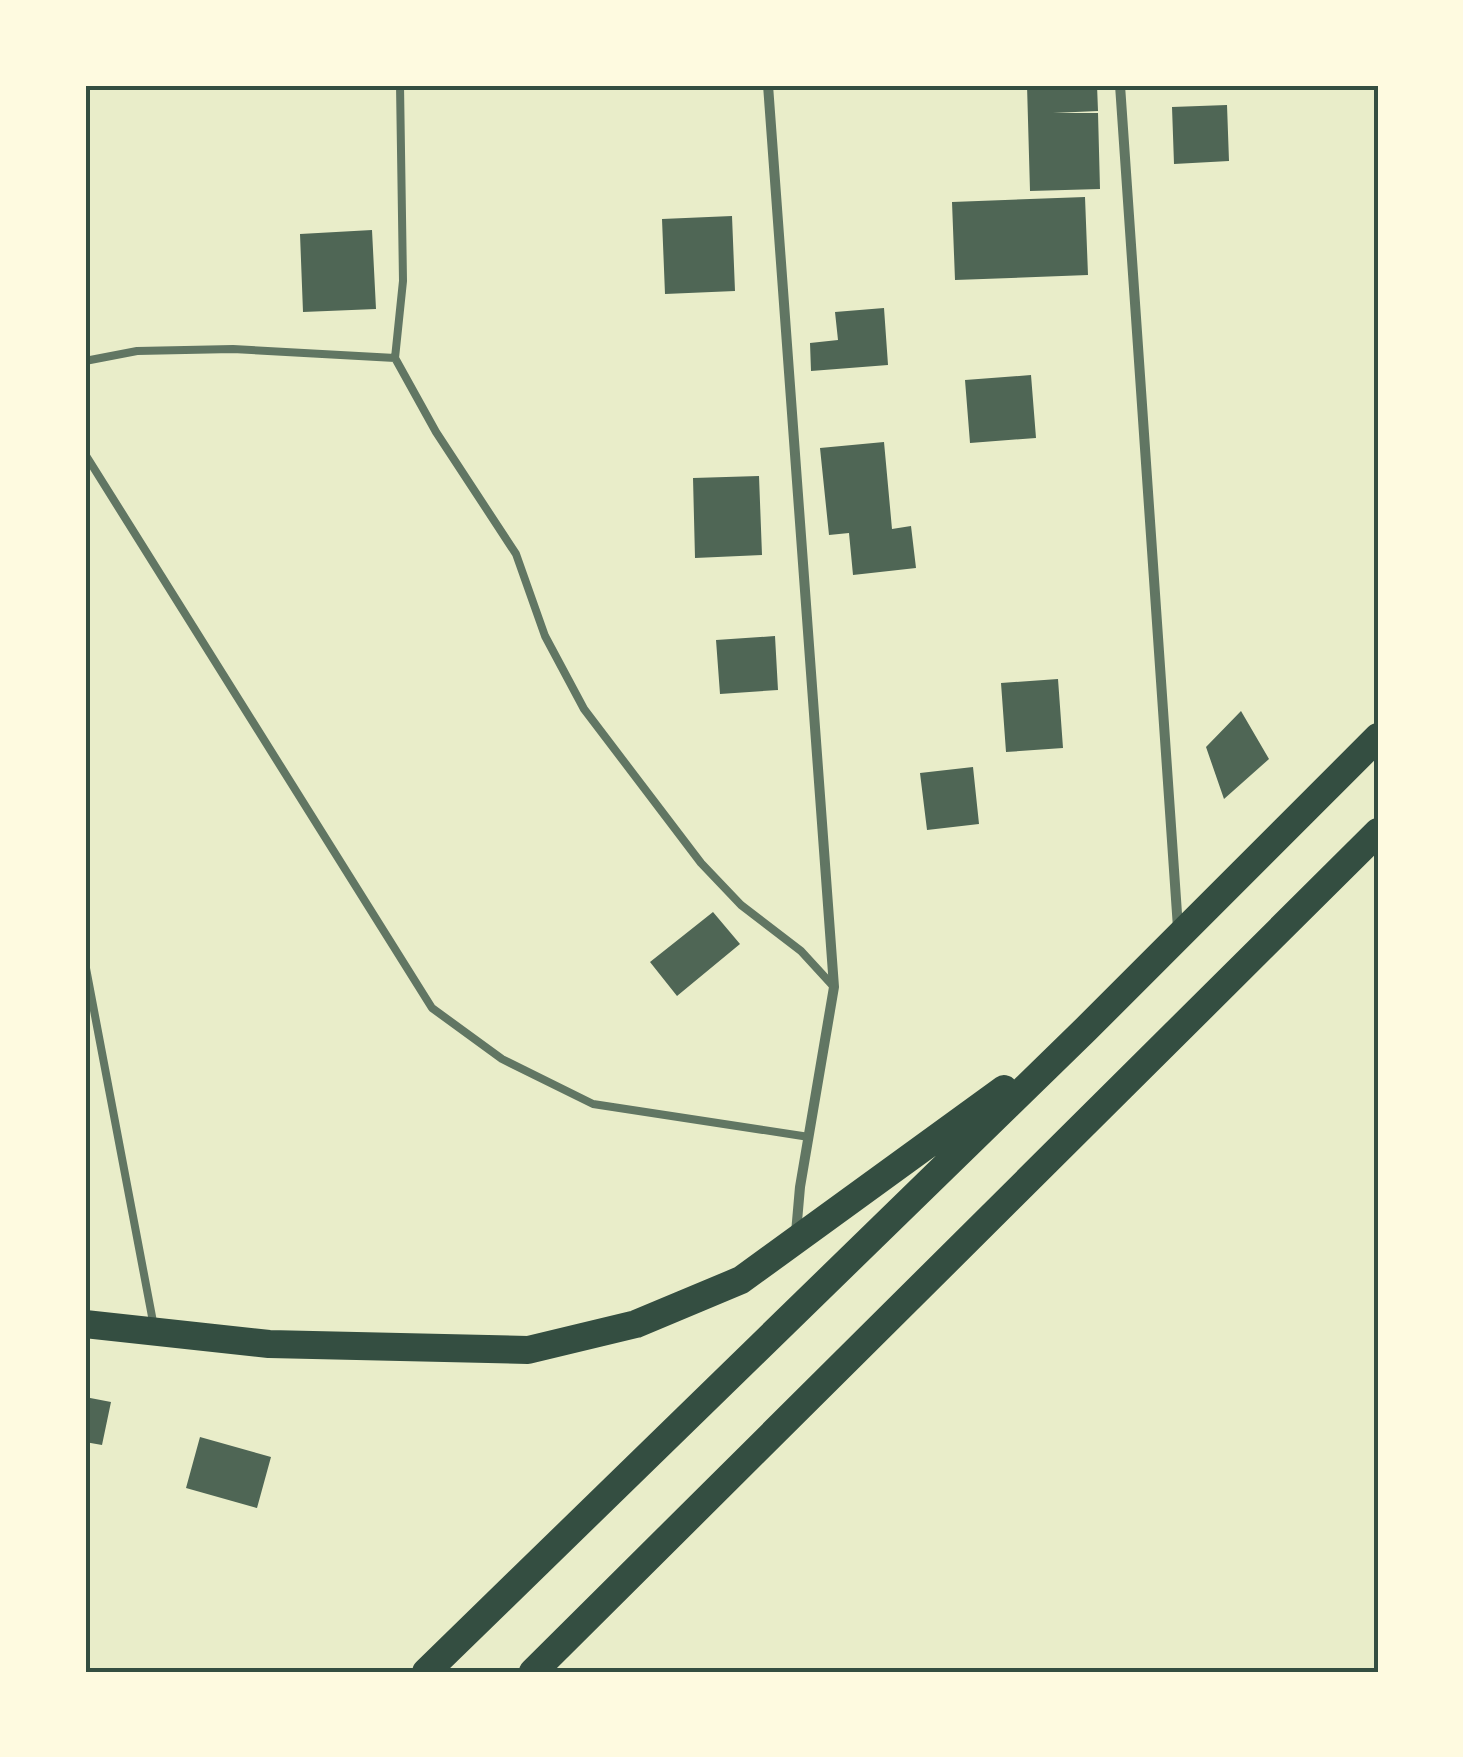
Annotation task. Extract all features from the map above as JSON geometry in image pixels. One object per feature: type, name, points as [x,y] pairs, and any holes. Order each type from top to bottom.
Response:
[{"type":"highway","points":[[426,1672],[1086,1029],[1378,737]]},
{"type":"highway","points":[[533,1672],[1378,832]]},
{"type":"highway","points":[[85,1324],[269,1344],[528,1350],[636,1324],[742,1280],[1086,1029]]},
{"type":"street","points":[[768,85],[834,987],[795,1241]]},
{"type":"street","points":[[1120,85],[1178,938]]},
{"type":"lane","points":[[400,85],[403,281],[396,358],[436,432],[516,554],[545,636],[584,709],[701,863],[741,906],[801,951],[834,987]]},
{"type":"lane","points":[[85,361],[138,351],[233,349],[396,358]]},
{"type":"lane","points":[[85,454],[432,1008],[502,1060],[594,1104],[809,1137]]},
{"type":"lane","points":[[85,963],[155,1332]]},
{"type":"building","points":[[1027,85],[1097,85],[1098,111],[1053,113],[1098,113],[1100,189],[1030,191]]},
{"type":"building","points":[[1227,105],[1229,161],[1174,164],[1172,107]]},
{"type":"building","points":[[1085,197],[1088,275],[955,280],[952,202]]},
{"type":"building","points":[[732,216],[735,291],[665,294],[662,219]]},
{"type":"building","points":[[372,230],[376,309],[303,312],[300,234]]},
{"type":"building","points":[[884,308],[888,365],[811,371],[810,343],[838,340],[835,312]]},
{"type":"building","points":[[1031,375],[1036,438],[970,443],[965,380]]},
{"type":"building","points":[[884,442],[892,529],[911,526],[916,568],[853,575],[849,533],[829,535],[820,448]]},
{"type":"building","points":[[759,476],[762,555],[695,558],[693,478]]},
{"type":"building","points":[[775,636],[778,690],[720,694],[716,640]]},
{"type":"building","points":[[1058,679],[1063,748],[1006,752],[1001,683]]},
{"type":"building","points":[[1241,711],[1269,759],[1224,799],[1206,747]]},
{"type":"building","points":[[973,767],[979,824],[927,830],[920,773]]},
{"type":"building","points":[[713,912],[740,944],[677,996],[650,962]]},
{"type":"building","points":[[85,1397],[111,1402],[102,1445],[85,1442]]},
{"type":"building","points":[[200,1437],[271,1457],[257,1508],[186,1488]]}]
